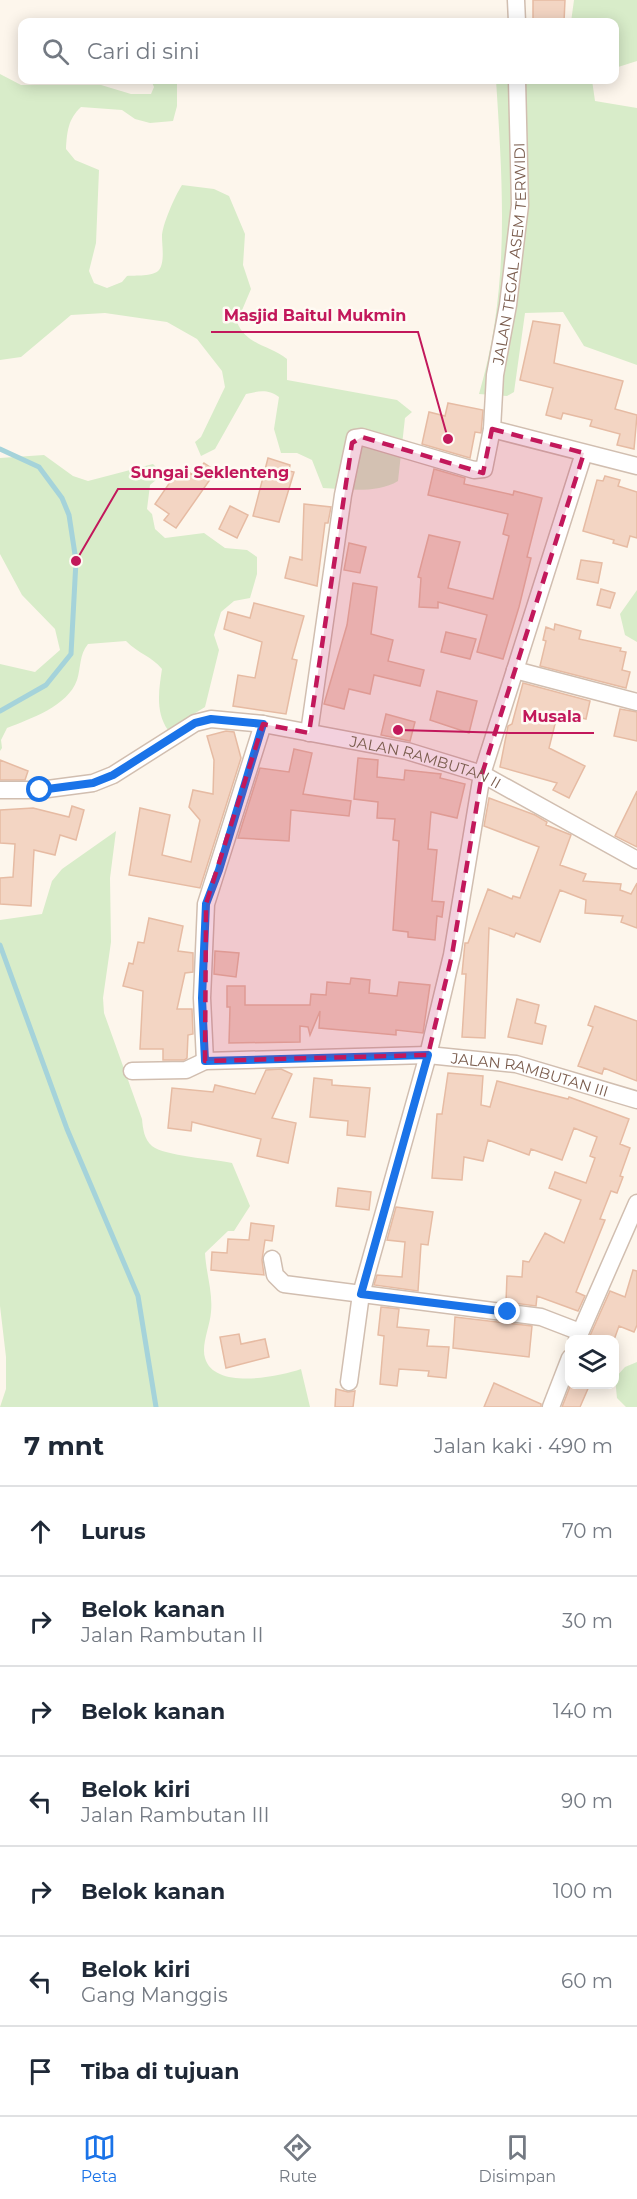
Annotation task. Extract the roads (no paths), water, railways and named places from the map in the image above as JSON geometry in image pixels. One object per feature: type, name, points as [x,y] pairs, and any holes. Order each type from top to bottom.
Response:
[{"type":"street","points":[[516,0],[517,18]]},
{"type":"street","name":"JALAN TEGAL ASEM TERWIDI","points":[[309,733],[352,443],[355,438],[362,437],[478,470],[484,469],[492,429],[495,375],[508,305],[520,204],[517,84]]},
{"type":"street","points":[[492,429],[637,466]]},
{"type":"street","points":[[348,1382],[361,1294],[428,1055],[452,955],[482,774],[584,453]]},
{"type":"street","points":[[515,670],[637,702]]},
{"type":"street","name":"JALAN RAMBUTAN II","points":[[0,790],[40,790],[93,783],[113,775],[195,723],[211,719],[263,724],[406,751],[482,774],[637,860]]},
{"type":"street","points":[[205,1061],[202,998],[206,904],[219,870],[263,724]]},
{"type":"street","name":"JALAN RAMBUTAN III","points":[[132,1071],[186,1070],[205,1061],[428,1055],[516,1064],[637,1100]]},
{"type":"street","points":[[578,1335],[637,1203]]},
{"type":"street","points":[[272,1259],[275,1275],[284,1284],[541,1317],[576,1335]]},
{"type":"street","points":[[551,1407],[565,1372]]},
{"type":"waterway","points":[[0,449],[39,467],[62,498],[69,515],[76,561],[71,654],[46,685],[0,711]]},
{"type":"waterway","points":[[0,945],[67,1129],[138,1296],[156,1407]]},
{"type":"place","name":"Masjid Baitul Mukmin","points":[[448,439]]},
{"type":"place","name":"Sungai Seklenteng","points":[[76,561]]},
{"type":"place","name":"Musala","points":[[398,730]]}]
